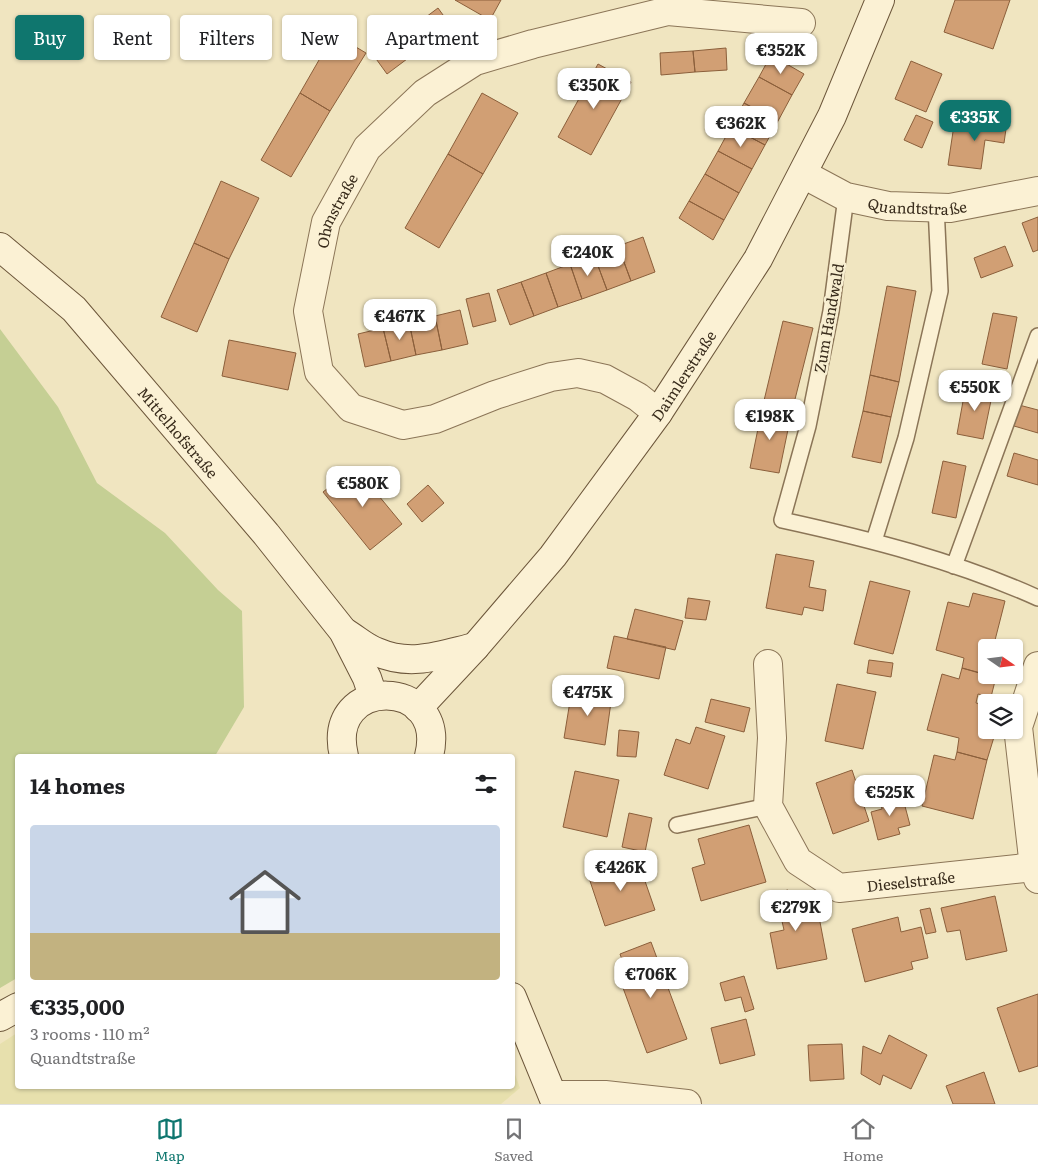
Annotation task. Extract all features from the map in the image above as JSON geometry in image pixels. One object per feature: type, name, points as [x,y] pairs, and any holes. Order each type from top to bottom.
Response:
[{"type":"street","name":"Daimlerstraße","points":[[418,708],[475,647],[553,556],[658,413],[758,259],[832,116],[880,0]]},
{"type":"street","name":"Ohmstraße","points":[[658,413],[638,397],[605,379],[578,372],[551,377],[494,395],[435,419],[403,425],[351,408],[319,372],[308,311],[326,222],[366,148],[425,93],[475,61],[533,44],[668,11],[801,23]]},
{"type":"street","name":"Quandtstraße","points":[[803,174],[846,197],[888,206],[936,206],[950,208],[1038,190]]},
{"type":"street","name":"Mittelhofstraße","points":[[0,247],[74,309],[266,534],[343,631],[363,670],[373,696]]},
{"type":"street","name":"Mittelhofstraße","points":[[343,631],[376,652],[399,659],[418,660],[475,647]]},
{"type":"street","points":[[768,664],[772,738],[768,806]]},
{"type":"street","points":[[1036,873],[1018,727],[1038,666]]},
{"type":"street","points":[[344,754],[341,744],[342,728],[348,714],[359,703],[373,696],[388,694],[403,697],[426,716],[431,730],[432,745],[430,754]]},
{"type":"street","name":"Dieselstraße","points":[[768,806],[798,861],[839,888],[1036,873]]},
{"type":"street","points":[[515,1005],[549,1101],[605,1095],[687,1104]]},
{"type":"street","points":[[0,1017],[15,1009]]},
{"type":"lane","name":"Zum Handwald","points":[[846,197],[831,311],[808,426],[782,520],[898,547],[1006,583],[1038,598]]},
{"type":"lane","points":[[874,541],[906,438],[940,291],[936,206]]},
{"type":"lane","points":[[954,566],[1038,336]]},
{"type":"lane","points":[[677,825],[768,806]]},
{"type":"shaded area","points":[[15,1034],[15,1089],[515,1089],[515,1074],[520,1088],[501,1104],[0,1104],[0,1044]]},
{"type":"green space","points":[[0,329],[58,407],[97,483],[165,533],[218,590],[242,611],[244,707],[216,754],[15,754],[15,979],[0,988]]},
{"type":"building","points":[[455,0],[501,0],[493,15],[481,15]]},
{"type":"building","points":[[955,0],[1010,0],[993,49],[944,32]]},
{"type":"building","points":[[438,8],[443,15],[429,15]]},
{"type":"building","points":[[357,48],[366,53],[330,111],[300,93],[319,60],[357,60]]},
{"type":"building","points":[[726,48],[727,70],[695,72],[693,51]]},
{"type":"building","points":[[693,51],[695,72],[661,75],[660,53]]},
{"type":"building","points":[[771,55],[804,74],[792,95],[759,77]]},
{"type":"building","points":[[377,60],[406,60],[387,74]]},
{"type":"building","points":[[911,61],[942,74],[926,112],[895,99]]},
{"type":"building","points":[[598,64],[631,82],[591,155],[558,137]]},
{"type":"building","points":[[759,77],[792,95],[778,121],[744,103]]},
{"type":"building","points":[[300,93],[330,111],[291,177],[261,160]]},
{"type":"building","points":[[482,93],[518,113],[483,174],[448,154]]},
{"type":"building","points":[[744,103],[778,121],[765,145],[731,127]]},
{"type":"building","points":[[992,113],[1008,115],[1004,143],[985,140],[981,169],[948,165],[954,125],[989,129]]},
{"type":"building","points":[[916,115],[933,122],[922,148],[904,140]]},
{"type":"building","points":[[731,127],[765,145],[752,169],[718,151]]},
{"type":"building","points":[[718,151],[752,169],[739,193],[705,174]]},
{"type":"building","points":[[448,154],[483,174],[439,248],[405,228]]},
{"type":"building","points":[[705,174],[739,193],[724,220],[689,201]]},
{"type":"building","points":[[221,181],[259,198],[229,259],[194,243]]},
{"type":"building","points":[[689,201],[724,220],[713,240],[679,218]]},
{"type":"building","points":[[1038,217],[1038,250],[1033,252],[1022,223]]},
{"type":"building","points":[[643,237],[655,272],[631,281],[618,246]]},
{"type":"building","points":[[194,243],[229,259],[197,332],[161,317]]},
{"type":"building","points":[[618,246],[631,281],[607,290],[594,255]]},
{"type":"building","points":[[1005,246],[1013,266],[981,278],[974,258]]},
{"type":"building","points":[[594,255],[607,290],[582,299],[570,264]]},
{"type":"building","points":[[570,264],[582,299],[558,307],[546,273]]},
{"type":"building","points":[[546,273],[558,307],[534,316],[521,282]]},
{"type":"building","points":[[521,282],[534,316],[510,325],[497,290]]},
{"type":"building","points":[[887,286],[916,291],[899,382],[870,375]]},
{"type":"building","points":[[489,293],[496,321],[473,327],[466,299]]},
{"type":"building","points":[[460,310],[468,344],[442,350],[435,316]]},
{"type":"building","points":[[993,313],[1017,317],[1007,369],[982,364]]},
{"type":"building","points":[[435,316],[442,350],[416,355],[409,322]]},
{"type":"building","points":[[783,321],[813,328],[791,415],[762,409]]},
{"type":"building","points":[[409,322],[416,355],[391,361],[383,328]]},
{"type":"building","points":[[383,328],[391,361],[365,367],[358,334]]},
{"type":"building","points":[[229,340],[296,353],[288,390],[222,376]]},
{"type":"building","points":[[870,375],[899,382],[891,417],[863,411]]},
{"type":"building","points":[[966,385],[993,391],[983,439],[957,434]]},
{"type":"building","points":[[1019,405],[1038,410],[1038,433],[1014,426]]},
{"type":"building","points":[[762,409],[791,415],[779,473],[750,468]]},
{"type":"building","points":[[863,411],[891,417],[881,463],[852,457]]},
{"type":"building","points":[[1014,453],[1038,460],[1038,485],[1007,476]]},
{"type":"building","points":[[943,461],[966,466],[956,518],[932,513]]},
{"type":"building","points":[[355,467],[402,524],[370,550],[323,492]]},
{"type":"building","points":[[428,485],[444,503],[422,522],[407,504]]},
{"type":"building","points":[[776,554],[814,561],[809,587],[826,590],[823,611],[804,607],[802,615],[766,608]]},
{"type":"building","points":[[870,581],[910,591],[893,654],[854,644]]},
{"type":"building","points":[[973,593],[1005,601],[995,639],[978,639],[978,673],[962,668],[964,658],[936,650],[948,602],[969,607]]},
{"type":"building","points":[[688,598],[710,601],[706,620],[685,618]]},
{"type":"building","points":[[635,609],[683,621],[675,650],[627,639]]},
{"type":"building","points":[[614,636],[666,647],[659,679],[607,668]]},
{"type":"building","points":[[869,660],[893,663],[891,677],[867,673]]},
{"type":"building","points":[[962,668],[978,672],[978,684],[994,684],[992,694],[978,694],[976,703],[978,703],[978,739],[993,739],[987,760],[957,752],[959,738],[927,730],[942,674],[959,679]]},
{"type":"building","points":[[837,684],[876,692],[863,749],[825,741]]},
{"type":"building","points":[[572,689],[612,695],[605,745],[564,738]]},
{"type":"building","points":[[711,699],[750,708],[744,732],[705,722]]},
{"type":"building","points":[[696,727],[725,736],[708,789],[664,775],[676,739],[690,744]]},
{"type":"building","points":[[619,730],[639,732],[636,757],[617,756]]},
{"type":"building","points":[[957,752],[987,760],[973,819],[922,806],[934,755],[955,760]]},
{"type":"building","points":[[852,770],[869,821],[833,834],[816,783]]},
{"type":"building","points":[[575,771],[619,780],[607,837],[563,827]]},
{"type":"building","points":[[902,795],[910,825],[898,828],[900,834],[878,840],[871,812],[882,809],[880,800]]},
{"type":"building","points":[[629,813],[652,818],[645,852],[622,847]]},
{"type":"building","points":[[749,825],[766,882],[701,901],[692,868],[705,864],[698,839]]},
{"type":"building","points":[[637,858],[655,910],[605,926],[588,875]]},
{"type":"building","points":[[788,890],[791,906],[816,901],[827,959],[777,969],[770,933],[784,930],[779,908],[767,911],[763,895]]},
{"type":"building","points":[[995,896],[1007,951],[966,960],[960,930],[947,932],[941,908]]},
{"type":"building","points":[[930,908],[936,932],[926,934],[920,910]]},
{"type":"building","points":[[898,917],[901,932],[921,927],[928,958],[911,962],[913,969],[865,982],[852,929]]},
{"type":"building","points":[[651,942],[687,1039],[647,1053],[619,977],[627,974],[620,954]]},
{"type":"building","points":[[744,976],[754,1009],[745,1012],[741,997],[725,1001],[720,983]]},
{"type":"building","points":[[1038,994],[1038,1066],[1019,1072],[997,1008]]},
{"type":"building","points":[[746,1019],[755,1055],[720,1064],[711,1028]]},
{"type":"building","points":[[889,1035],[927,1055],[911,1089],[883,1075],[880,1085],[861,1074],[863,1046],[881,1054]]},
{"type":"building","points":[[842,1044],[844,1079],[810,1081],[808,1045]]},
{"type":"building","points":[[984,1072],[995,1104],[953,1104],[946,1086]]}]
